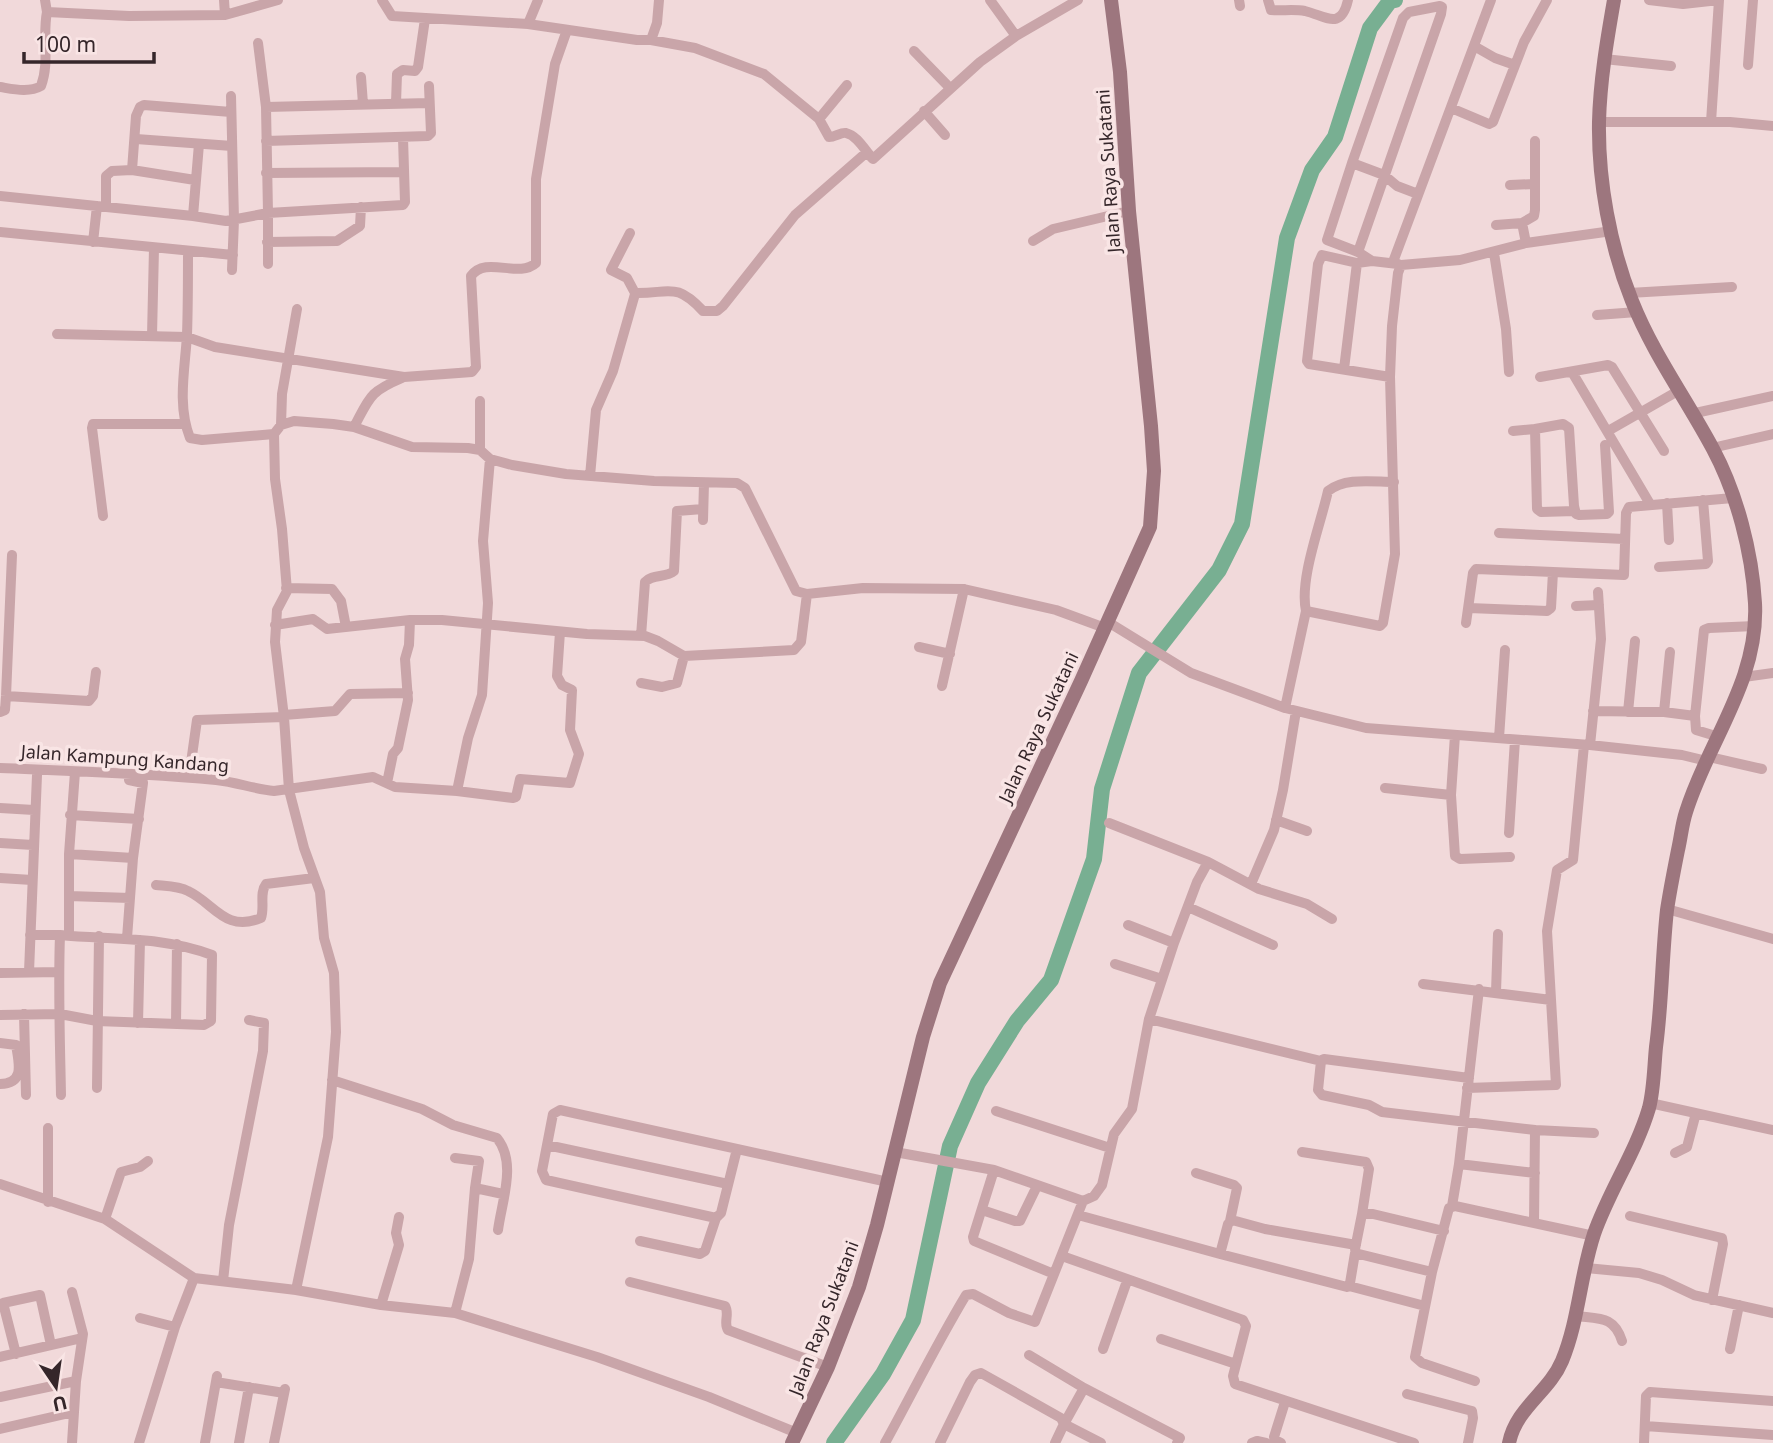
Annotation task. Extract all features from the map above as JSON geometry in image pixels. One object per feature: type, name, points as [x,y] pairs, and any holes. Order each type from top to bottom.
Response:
[{"type":"street","points":[[0,87],[27,90],[41,86],[47,58],[43,30],[47,12],[45,0]]},
{"type":"street","points":[[224,0],[225,15]]},
{"type":"street","points":[[47,12],[129,16],[225,15],[278,0]]},
{"type":"street","points":[[382,0],[392,16],[528,24],[695,48],[764,74],[819,119],[829,137],[844,132],[850,134],[871,158],[876,158],[980,62],[1016,36],[1078,0]]},
{"type":"street","points":[[528,24],[538,0]]},
{"type":"street","points":[[651,40],[657,23],[659,0]]},
{"type":"street","points":[[989,0],[1016,36]]},
{"type":"street","name":"Jalan Raya Sukatani","points":[[794,1438],[828,1367],[859,1287],[923,1037],[940,983],[1150,527],[1154,471],[1151,426],[1129,211],[1120,72],[1111,0]]},
{"type":"street","points":[[1268,0],[1273,10],[1305,5],[1327,19],[1339,18],[1345,14],[1348,0]]},
{"type":"street","points":[[1306,611],[1381,625],[1395,554],[1390,377],[1397,263],[1418,194],[1491,0]]},
{"type":"street","points":[[1451,108],[1489,124],[1493,122],[1524,42],[1547,0]]},
{"type":"street","points":[[1509,1443],[1511,1432],[1521,1414],[1562,1362],[1576,1316],[1594,1236],[1639,1137],[1650,1103],[1661,1006],[1667,909],[1685,814],[1731,713],[1752,649],[1755,626],[1755,602],[1747,552],[1733,498],[1712,447],[1678,391],[1637,312],[1612,231],[1602,186],[1599,122],[1604,59],[1614,0]]},
{"type":"street","points":[[1649,0],[1683,4],[1719,0],[1711,122]]},
{"type":"street","points":[[1748,65],[1753,0]]},
{"type":"street","points":[[1345,369],[1357,258],[1441,14],[1440,6],[1409,12],[1403,18],[1318,264],[1307,363],[1390,377]]},
{"type":"street","points":[[396,103],[397,74],[403,70],[415,71],[418,67],[425,19]]},
{"type":"street","points":[[57,334],[187,337],[215,347],[404,377],[472,372],[476,367],[471,276],[480,269],[490,267],[528,268],[536,263],[536,179],[555,64],[567,30]]},
{"type":"street","points":[[258,43],[265,107],[268,264]]},
{"type":"street","points":[[1474,46],[1515,65]]},
{"type":"street","points":[[914,51],[950,88]]},
{"type":"street","points":[[1604,59],[1671,66]]},
{"type":"street","points":[[361,77],[363,104]]},
{"type":"street","points":[[819,119],[847,85]]},
{"type":"street","points":[[266,141],[425,137],[431,134],[429,86]]},
{"type":"street","points":[[231,96],[234,220],[232,270]]},
{"type":"street","points":[[265,107],[429,103]]},
{"type":"street","points":[[132,170],[137,110],[144,105],[231,112]]},
{"type":"street","points":[[925,111],[945,135]]},
{"type":"street","points":[[1599,122],[1711,122],[1773,126]]},
{"type":"street","points":[[0,197],[193,216],[219,221],[268,213],[403,205],[403,138]]},
{"type":"street","points":[[136,139],[232,146]]},
{"type":"street","points":[[1496,225],[1522,223],[1534,216],[1535,141]]},
{"type":"street","points":[[193,216],[199,144]]},
{"type":"street","points":[[635,294],[662,290],[678,292],[690,296],[706,312],[719,310],[795,215],[867,152]]},
{"type":"street","points":[[1352,163],[1384,175],[1397,186],[1418,194]]},
{"type":"street","points":[[93,242],[108,173],[132,170],[195,180]]},
{"type":"street","points":[[265,173],[404,172]]},
{"type":"street","points":[[1510,185],[1535,184]]},
{"type":"street","points":[[267,242],[337,240],[360,226],[361,206]]},
{"type":"street","points":[[1033,241],[1053,229],[1129,211]]},
{"type":"street","points":[[1522,223],[1526,243]]},
{"type":"street","points":[[1322,255],[1397,263],[1460,260],[1526,243],[1612,231]]},
{"type":"street","points":[[0,232],[233,255]]},
{"type":"street","points":[[590,476],[596,410],[613,371],[635,294],[627,278],[611,270],[631,233]]},
{"type":"street","points":[[1327,240],[1357,258]]},
{"type":"street","points":[[152,336],[154,248]]},
{"type":"street","points":[[188,252],[187,337],[182,378],[185,424],[190,438],[196,440],[278,429],[294,421],[354,427],[412,447],[468,447],[512,466],[590,476],[742,485],[793,588],[807,594],[863,588],[964,589],[1107,625],[1191,673],[1241,693],[1290,710],[1366,728],[1587,745],[1682,755],[1762,769]]},
{"type":"street","points":[[1494,253],[1510,372]]},
{"type":"street","points":[[1629,293],[1732,286]]},
{"type":"street","points":[[296,1290],[328,1137],[335,1032],[334,973],[324,938],[320,892],[289,789],[275,625],[277,610],[286,594],[275,479],[278,429],[297,309]]},
{"type":"street","points":[[1597,315],[1637,312]]},
{"type":"street","points":[[1540,377],[1608,365],[1612,367],[1664,451]]},
{"type":"street","points":[[1572,372],[1650,504]]},
{"type":"street","points":[[354,427],[370,397],[379,388],[404,377]]},
{"type":"street","points":[[1608,430],[1678,391]]},
{"type":"street","points":[[1691,414],[1773,396]]},
{"type":"street","points":[[480,401],[480,450]]},
{"type":"street","points":[[103,516],[93,425],[185,424]]},
{"type":"street","points":[[1513,431],[1563,424],[1570,428],[1574,511]]},
{"type":"street","points":[[1535,429],[1537,509],[1541,512],[1607,514],[1609,508],[1605,445]]},
{"type":"street","points":[[1712,447],[1773,433]]},
{"type":"street","points":[[457,791],[468,738],[482,695],[488,624],[483,541],[490,458]]},
{"type":"street","points":[[1251,884],[1268,848],[1276,820],[1306,611],[1307,580],[1328,491],[1354,482],[1394,482]]},
{"type":"street","points":[[641,636],[645,582],[649,578],[674,571],[677,511],[703,514],[704,483]]},
{"type":"street","points":[[1466,623],[1473,573],[1476,569],[1623,575],[1628,509],[1632,505],[1733,498]]},
{"type":"street","points":[[1659,566],[1706,564],[1708,561],[1703,500]]},
{"type":"street","points":[[1667,503],[1669,540]]},
{"type":"street","points":[[1609,508],[1628,509]]},
{"type":"street","points":[[1499,533],[1625,539]]},
{"type":"street","points":[[0,712],[5,710],[12,555]]},
{"type":"street","points":[[1469,608],[1547,611],[1551,608],[1553,572]]},
{"type":"street","points":[[286,588],[332,589],[341,601],[346,627]]},
{"type":"street","points":[[942,686],[964,589]]},
{"type":"street","points":[[1149,1019],[1321,1061],[1327,1059],[1468,1083],[1556,1085],[1547,931],[1556,874],[1559,867],[1573,860],[1601,639],[1598,592]]},
{"type":"street","points":[[275,625],[313,619],[325,629],[410,620],[651,637],[684,656],[794,650],[802,642],[807,594]]},
{"type":"street","points":[[1576,606],[1600,605]]},
{"type":"street","points":[[387,783],[393,754],[398,748],[408,693],[405,659],[409,645],[410,620]]},
{"type":"street","points":[[1719,737],[1696,730],[1695,716],[1704,631],[1709,628],[1755,626]]},
{"type":"street","name":"Jalan Kampung Kandang","points":[[0,768],[74,774],[189,777],[228,781],[258,790],[289,789],[373,777],[395,786],[513,798],[516,797],[520,779],[570,783],[579,754],[569,724],[572,690],[562,685],[557,676],[560,632]]},
{"type":"street","points":[[1628,712],[1635,641]]},
{"type":"street","points":[[919,647],[950,654]]},
{"type":"street","points":[[1499,738],[1505,650]]},
{"type":"street","points":[[1664,712],[1670,652]]},
{"type":"street","points":[[642,684],[662,687],[677,683],[684,656]]},
{"type":"street","points":[[6,696],[89,701],[93,696],[96,672]]},
{"type":"street","points":[[1744,677],[1773,673]]},
{"type":"street","points":[[189,777],[198,720],[335,711],[350,694],[408,693]]},
{"type":"street","points":[[1593,711],[1664,712],[1695,716]]},
{"type":"street","points":[[1455,735],[1451,795],[1456,858],[1510,857]]},
{"type":"street","points":[[1510,833],[1515,740]]},
{"type":"street","points":[[0,773],[74,774],[143,783],[133,858],[127,938]]},
{"type":"street","points":[[61,1095],[58,972],[69,896],[70,815],[74,774]]},
{"type":"street","points":[[29,972],[37,775]]},
{"type":"street","points":[[1385,788],[1451,795]]},
{"type":"street","points":[[0,808],[34,810]]},
{"type":"street","points":[[70,815],[139,819]]},
{"type":"street","points":[[1276,820],[1307,831]]},
{"type":"street","points":[[1108,823],[1208,862],[1251,884],[1307,904],[1332,919]]},
{"type":"street","points":[[0,843],[33,845]]},
{"type":"street","points":[[69,854],[133,858]]},
{"type":"street","points":[[895,1152],[994,1170],[1083,1201],[1094,1196],[1102,1185],[1114,1134],[1132,1109],[1149,1019],[1174,943],[1197,882],[1208,862]]},
{"type":"street","points":[[0,878],[32,880]]},
{"type":"street","points":[[156,884],[185,889],[202,898],[215,913],[230,921],[255,921],[261,918],[263,887],[266,884],[314,878]]},
{"type":"street","points":[[69,896],[130,898]]},
{"type":"street","points":[[1188,907],[1273,945]]},
{"type":"street","points":[[1667,909],[1773,939]]},
{"type":"street","points":[[1128,925],[1174,943]]},
{"type":"street","points":[[1496,992],[1498,934]]},
{"type":"street","points":[[0,1014],[60,1014],[97,1021],[138,1023],[204,1025],[211,1021],[212,955],[177,944],[127,938],[30,935]]},
{"type":"street","points":[[97,1088],[99,936]]},
{"type":"street","points":[[138,1023],[140,940]]},
{"type":"street","points":[[176,1024],[177,944]]},
{"type":"street","points":[[1115,964],[1162,979]]},
{"type":"street","points":[[0,973],[58,972]]},
{"type":"street","points":[[1423,984],[1551,1000]]},
{"type":"street","points":[[1475,1381],[1422,1363],[1416,1359],[1415,1352],[1448,1208],[1452,1206],[1479,989]]},
{"type":"street","points":[[23,1014],[26,1095]]},
{"type":"street","points":[[223,1281],[229,1225],[263,1051],[264,1023],[249,1020]]},
{"type":"street","points":[[0,1043],[16,1045],[18,1077],[14,1082],[0,1084]]},
{"type":"street","points":[[1321,1061],[1318,1090],[1321,1094],[1369,1105],[1382,1112],[1535,1130],[1594,1133]]},
{"type":"street","points":[[332,1080],[422,1109],[453,1125],[497,1138],[509,1168],[498,1230]]},
{"type":"street","points":[[1650,1103],[1773,1130]]},
{"type":"street","points":[[716,1218],[546,1180],[542,1171],[553,1114],[561,1110],[888,1182]]},
{"type":"street","points":[[996,1111],[1110,1148]]},
{"type":"street","points":[[1675,1153],[1687,1147],[1696,1114]]},
{"type":"street","points":[[48,1128],[48,1202]]},
{"type":"street","points":[[1534,1222],[1535,1130]]},
{"type":"street","points":[[547,1145],[728,1184]]},
{"type":"street","points":[[640,1241],[700,1254],[705,1251],[716,1218],[721,1213],[737,1149]]},
{"type":"street","points":[[1302,1152],[1366,1162],[1369,1169],[1349,1286]]},
{"type":"street","points":[[455,1158],[479,1161],[468,1259],[455,1313]]},
{"type":"street","points":[[105,1219],[121,1172],[140,1167],[148,1161]]},
{"type":"street","points":[[1459,1164],[1535,1173]]},
{"type":"street","points":[[994,1170],[974,1241],[1054,1274]]},
{"type":"street","points":[[1196,1173],[1237,1188],[1220,1254]]},
{"type":"street","points":[[0,1184],[105,1219],[194,1278],[455,1313],[597,1357],[709,1397],[794,1438]]},
{"type":"street","points":[[982,1210],[1020,1221],[1037,1186]]},
{"type":"street","points":[[475,1188],[503,1194]]},
{"type":"street","points":[[885,1443],[965,1295],[973,1294],[1009,1313],[1035,1322],[1083,1201]]},
{"type":"street","points":[[1452,1206],[1594,1236]]},
{"type":"street","points":[[1362,1214],[1373,1214],[1444,1231]]},
{"type":"street","points":[[1078,1215],[1425,1306]]},
{"type":"street","points":[[1630,1216],[1722,1238],[1712,1300]]},
{"type":"street","points":[[381,1305],[399,1245],[396,1233],[399,1217]]},
{"type":"street","points":[[1230,1221],[1355,1249],[1432,1272]]},
{"type":"street","points":[[1062,1256],[1243,1320],[1246,1326],[1233,1376],[1235,1384],[1414,1443]]},
{"type":"street","points":[[1586,1268],[1639,1273],[1662,1280],[1686,1293],[1773,1313]]},
{"type":"street","points":[[139,1443],[175,1327],[194,1278]]},
{"type":"street","points":[[1103,1349],[1127,1280]]},
{"type":"street","points":[[630,1282],[725,1306],[728,1310],[728,1330],[828,1367]]},
{"type":"street","points":[[72,1292],[82,1338],[72,1443]]},
{"type":"street","points":[[16,1354],[3,1303],[40,1295],[51,1345]]},
{"type":"street","points":[[1730,1349],[1739,1305]]},
{"type":"street","points":[[1576,1316],[1600,1318],[1613,1324],[1618,1328],[1622,1341]]},
{"type":"street","points":[[139,1318],[175,1327]]},
{"type":"street","points":[[0,1357],[82,1338]]},
{"type":"street","points":[[1161,1339],[1236,1364]]},
{"type":"street","points":[[1029,1355],[1084,1388],[1180,1438],[1177,1443]]},
{"type":"street","points":[[944,1442],[970,1382],[975,1375],[981,1373],[1061,1418],[1064,1424],[1101,1443]]},
{"type":"street","points":[[205,1443],[216,1379],[249,1387],[284,1391],[274,1443]]},
{"type":"street","points":[[0,1397],[76,1381]]},
{"type":"street","points":[[239,1443],[249,1387]]},
{"type":"street","points":[[1055,1443],[1084,1388]]},
{"type":"street","points":[[1644,1443],[1646,1396],[1650,1392],[1773,1401]]},
{"type":"street","points":[[1407,1394],[1472,1411],[1468,1443]]},
{"type":"street","points":[[1252,1443],[1273,1442],[1285,1402]]},
{"type":"street","points":[[0,1430],[74,1412]]},
{"type":"street","points":[[1645,1426],[1773,1435]]},
{"type":"waterway","points":[[834,1443],[883,1374],[913,1320],[950,1146],[978,1083],[1017,1021],[1051,980],[1094,859],[1102,789],[1139,673],[1219,570],[1242,524],[1287,238],[1312,170],[1335,137],[1370,28],[1390,1],[1395,0]]}]
